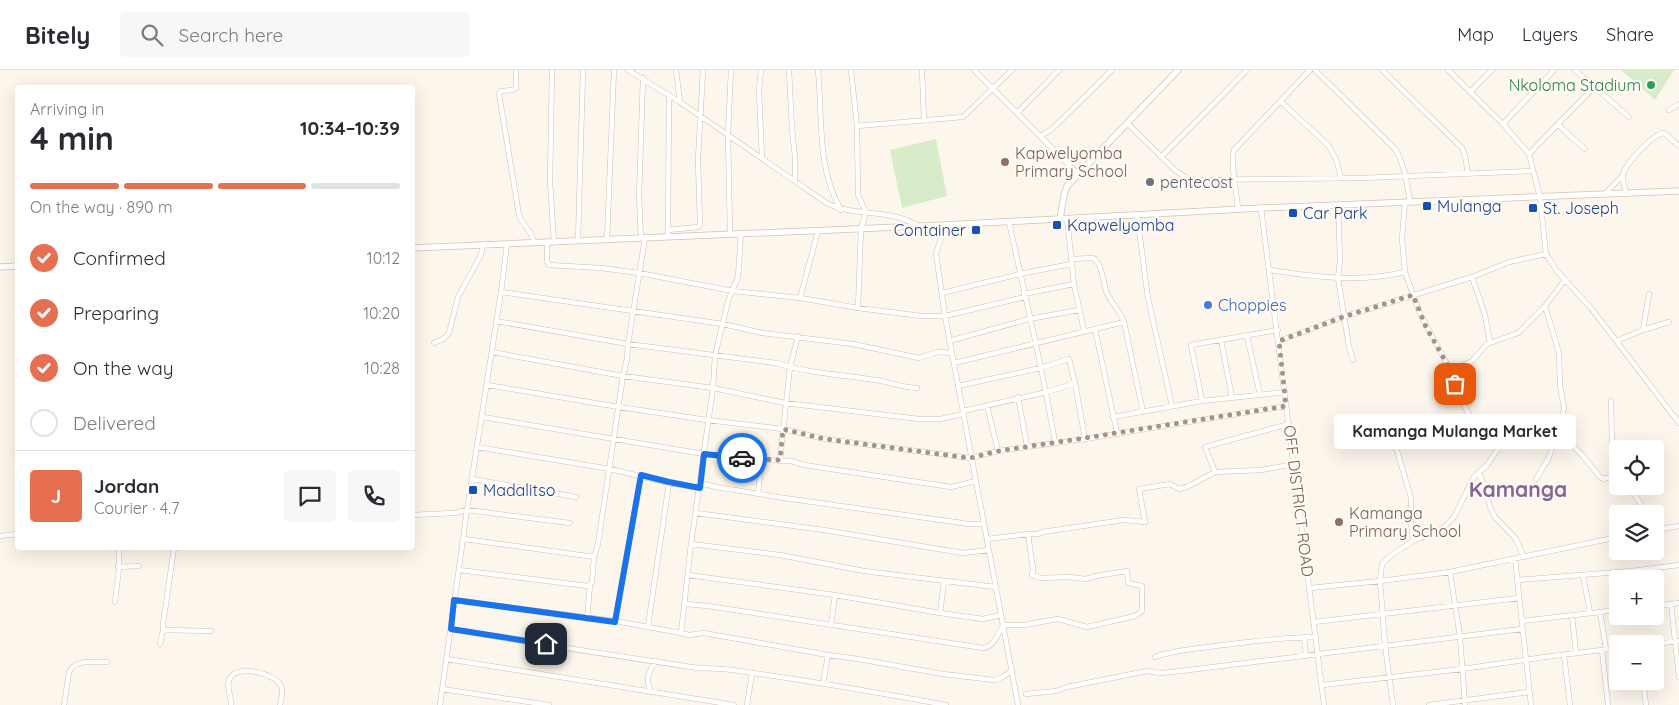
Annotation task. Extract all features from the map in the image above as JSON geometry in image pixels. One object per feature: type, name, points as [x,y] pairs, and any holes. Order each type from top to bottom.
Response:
[{"type":"street","points":[[516,70],[516,88],[501,91],[499,94],[519,215],[520,219],[531,231],[534,243]]},
{"type":"street","points":[[552,70],[550,242],[547,261],[549,265],[601,268],[639,273],[733,291],[800,298],[922,316],[945,316],[1074,284]]},
{"type":"street","points":[[578,241],[583,70]]},
{"type":"street","points":[[607,239],[614,70]]},
{"type":"street","points":[[628,70],[680,102],[828,204],[841,210],[888,214],[903,218],[919,227]]},
{"type":"street","points":[[676,70],[680,102]]},
{"type":"street","points":[[668,230],[698,227],[700,225],[698,160],[703,70]]},
{"type":"street","points":[[730,234],[728,135],[732,70]]},
{"type":"street","points":[[760,70],[758,91],[762,158]]},
{"type":"street","points":[[789,70],[795,157],[794,182]]},
{"type":"street","points":[[818,70],[824,164],[830,186],[841,210]]},
{"type":"street","points":[[858,308],[861,229],[866,212],[858,195],[857,126],[852,70],[859,70]]},
{"type":"street","points":[[922,70],[924,120]]},
{"type":"street","points":[[974,70],[1078,174]]},
{"type":"street","points":[[857,126],[963,117],[1012,70]]},
{"type":"street","points":[[1018,112],[1059,70]]},
{"type":"street","points":[[1040,136],[1050,130],[1112,70]]},
{"type":"street","points":[[1084,331],[1074,284],[1064,219],[1064,195],[1067,186],[1178,70]]},
{"type":"street","points":[[1161,157],[1247,70]]},
{"type":"street","points":[[1238,210],[1232,157],[1234,150],[1310,70]]},
{"type":"street","points":[[1315,70],[1390,142],[1399,156],[1406,176],[1408,202],[1402,239],[1405,272],[1426,327],[1451,371],[1460,397],[1473,423]]},
{"type":"street","points":[[1382,70],[1462,148],[1468,174]]},
{"type":"street","points":[[1448,70],[1503,124],[1529,154],[1540,197],[1546,254],[1679,423]]},
{"type":"street","points":[[1470,92],[1492,70]]},
{"type":"street","points":[[1503,124],[1554,70]]},
{"type":"street","points":[[1575,70],[1629,117]]},
{"type":"street","points":[[587,618],[594,557],[598,544],[615,439],[643,238],[639,196],[643,78]]},
{"type":"street","points":[[1529,154],[1594,87]]},
{"type":"street","points":[[668,237],[669,96]]},
{"type":"street","points":[[1281,102],[1328,144],[1336,159],[1341,178]]},
{"type":"street","points":[[1669,110],[1679,104]]},
{"type":"street","points":[[1127,123],[1176,170],[1185,177],[1195,180],[1362,178],[1533,171]]},
{"type":"street","points":[[1558,125],[1585,149]]},
{"type":"street","points":[[1047,142],[1050,130]]},
{"type":"street","points":[[1604,195],[1623,175],[1632,159],[1662,132],[1679,146]]},
{"type":"street","points":[[1623,175],[1626,194]]},
{"type":"street","points":[[415,248],[945,226],[1261,208],[1679,191]]},
{"type":"street","points":[[1339,205],[1340,261],[1338,278],[1343,317],[1353,360]]},
{"type":"street","name":"OFF DISTRICT ROAD","points":[[1261,208],[1278,330],[1288,424],[1324,705]]},
{"type":"street","points":[[1137,215],[1148,298],[1172,406]]},
{"type":"street","points":[[1009,222],[1029,319],[1047,392],[1055,442]]},
{"type":"street","points":[[945,226],[936,254],[945,316],[970,458],[976,481],[1018,705]]},
{"type":"street","points":[[800,298],[818,231]]},
{"type":"street","points":[[681,633],[707,420],[713,388],[715,356],[728,302],[738,277],[741,233]]},
{"type":"street","points":[[440,705],[507,244]]},
{"type":"street","points":[[434,342],[443,339],[449,333],[458,297],[481,255],[483,245]]},
{"type":"street","points":[[1279,341],[1343,317],[1472,277],[1509,262],[1546,254]]},
{"type":"street","points":[[942,294],[1093,258],[1096,260],[1108,294],[1119,309],[1124,322],[1143,412]]},
{"type":"street","points":[[0,268],[15,266]]},
{"type":"street","points":[[1270,270],[1338,278],[1367,278],[1405,272]]},
{"type":"street","points":[[1472,277],[1485,315],[1490,343]]},
{"type":"street","points":[[1451,371],[1472,361],[1483,347],[1490,343],[1518,333],[1545,306],[1565,280]]},
{"type":"street","points":[[501,292],[723,324],[762,333],[853,344],[919,358],[938,352],[952,353]]},
{"type":"street","points":[[1643,330],[1650,294]]},
{"type":"street","points":[[1536,478],[1548,459],[1560,432],[1564,408],[1560,385],[1560,362],[1545,306]]},
{"type":"street","points":[[949,341],[1029,319],[1079,310]]},
{"type":"street","points":[[496,321],[628,344],[776,363],[917,388]]},
{"type":"street","points":[[954,364],[1002,350],[1036,344],[1124,322]]},
{"type":"street","points":[[1616,341],[1669,322]]},
{"type":"street","points":[[1095,329],[1117,433]]},
{"type":"street","points":[[1202,401],[1191,345],[1278,330]]},
{"type":"street","points":[[780,460],[790,367],[798,336]]},
{"type":"street","points":[[1247,336],[1260,395]]},
{"type":"street","points":[[1221,340],[1232,398]]},
{"type":"street","points":[[492,352],[623,376],[713,388],[785,403],[919,420],[940,419],[1075,383]]},
{"type":"street","points":[[958,386],[1069,360],[1085,438]]},
{"type":"street","points":[[487,385],[619,408],[783,429],[825,439],[970,458],[1027,446],[1286,406]]},
{"type":"street","points":[[1113,417],[1202,401],[1285,392]]},
{"type":"street","points":[[1018,397],[1027,446]]},
{"type":"street","points":[[1611,401],[1612,440]]},
{"type":"street","points":[[987,406],[998,451]]},
{"type":"street","points":[[482,417],[704,454],[791,461],[804,465],[951,487],[976,481]]},
{"type":"street","points":[[1393,705],[1382,615],[1380,570],[1387,559],[1413,541],[1436,532],[1454,517],[1469,484],[1488,464],[1508,434],[1535,420]]},
{"type":"street","points":[[1215,472],[1205,447],[1288,424]]},
{"type":"street","points":[[1390,427],[1411,498],[1413,541]]},
{"type":"street","points":[[1560,432],[1583,456],[1600,478],[1609,477]]},
{"type":"street","points":[[478,447],[610,469],[669,482],[716,487],[969,524],[984,524]]},
{"type":"street","points":[[758,493],[762,460]]},
{"type":"street","points":[[987,539],[1038,534],[1124,520],[1145,522],[1139,489],[1170,484],[1179,489],[1223,470],[1262,470],[1294,464]]},
{"type":"street","points":[[1478,473],[1486,488],[1490,507],[1495,517],[1516,539],[1524,557]]},
{"type":"street","points":[[615,622],[641,475]]},
{"type":"street","points":[[472,479],[576,497]]},
{"type":"street","points":[[648,626],[669,482]]},
{"type":"street","points":[[415,515],[444,514],[468,510],[570,523]]},
{"type":"street","points":[[696,513],[824,530],[963,553],[989,550]]},
{"type":"street","points":[[1664,528],[1679,526]]},
{"type":"street","points":[[0,536],[15,534]]},
{"type":"street","points":[[1003,625],[1024,625],[1058,619],[1087,627],[1135,616],[1142,611],[1142,586],[1128,583],[1126,572],[1086,579],[1069,577],[1041,578],[1032,575],[1028,534]]},
{"type":"street","points":[[464,539],[594,557]]},
{"type":"street","points":[[1310,588],[1450,572],[1609,539]]},
{"type":"street","points":[[691,544],[780,555],[864,571],[995,587]]},
{"type":"street","points":[[115,602],[119,550]]},
{"type":"street","points":[[160,644],[164,630],[163,624],[174,550]]},
{"type":"street","points":[[1515,559],[1531,705]]},
{"type":"street","points":[[1639,570],[1679,565]]},
{"type":"street","points":[[118,567],[139,566]]},
{"type":"street","points":[[459,570],[590,586]]},
{"type":"street","points":[[1450,572],[1460,637],[1465,703]]},
{"type":"street","points":[[1518,580],[1609,573]]},
{"type":"street","points":[[688,575],[835,595],[983,619],[1001,614]]},
{"type":"street","points":[[1584,575],[1590,613]]},
{"type":"street","points":[[940,613],[944,582]]},
{"type":"street","points":[[831,625],[835,595]]},
{"type":"street","points":[[1314,622],[1519,598]]},
{"type":"street","points":[[454,600],[648,626],[689,635],[704,633],[943,674],[994,680],[1003,677],[1012,670]]},
{"type":"street","points":[[685,604],[983,648],[993,643],[1003,625]]},
{"type":"street","points":[[1671,604],[1677,641],[1679,677]]},
{"type":"street","points":[[1664,605],[1679,604]]},
{"type":"street","points":[[1522,621],[1609,611]]},
{"type":"street","points":[[1600,612],[1608,705]]},
{"type":"street","points":[[1572,615],[1576,653]]},
{"type":"street","points":[[451,629],[581,651],[615,654],[692,667],[731,670],[823,684],[946,705]]},
{"type":"street","points":[[1026,694],[1056,691],[1147,671],[1161,673],[1181,671],[1522,629]]},
{"type":"street","points":[[164,630],[211,631]]},
{"type":"street","points":[[1304,637],[1306,656]]},
{"type":"street","points":[[1155,657],[1180,651],[1280,638],[1316,637]]},
{"type":"street","points":[[1664,643],[1677,641]]},
{"type":"street","points":[[1322,685],[1609,649]]},
{"type":"street","points":[[823,684],[828,655]]},
{"type":"street","points":[[1564,655],[1570,705]]},
{"type":"street","points":[[447,659],[734,705]]},
{"type":"street","points":[[651,692],[647,676],[656,661]]},
{"type":"street","points":[[64,705],[71,667],[76,663],[106,662]]},
{"type":"street","points":[[231,705],[229,680],[231,676],[241,671],[260,672],[279,683],[282,690],[280,705]]},
{"type":"street","points":[[747,705],[752,674]]},
{"type":"street","points":[[442,689],[549,705]]},
{"type":"street","points":[[1644,690],[1646,705]]},
{"type":"street","points":[[1429,705],[1465,703],[1529,692]]},
{"type":"green space","name":"Nkoloma Stadium","points":[[1621,70],[1674,70],[1655,100]]},
{"type":"green space","points":[[936,139],[947,196],[902,208],[890,150]]},
{"type":"way so far","points":[[742,458],[780,460],[783,429],[825,439],[970,458],[998,451],[1286,406],[1279,341],[1343,317],[1413,295],[1426,327],[1451,371],[1455,384]]},
{"type":"place","name":"Nkoloma Stadium","points":[[1651,85]]},
{"type":"place","name":"Kapwelyomba Primary School","points":[[1005,162]]},
{"type":"place","name":"pentecost","points":[[1150,182]]},
{"type":"place","name":"Mulanga","points":[[1427,206]]},
{"type":"place","name":"St. Joseph","points":[[1533,208]]},
{"type":"place","name":"Car Park","points":[[1293,213]]},
{"type":"place","name":"Kapwelyomba","points":[[1057,225]]},
{"type":"place","name":"Container","points":[[976,230]]},
{"type":"place","name":"Choppies","points":[[1208,305]]},
{"type":"place","name":"Kamanga Mulanga Market","points":[[1455,384]]},
{"type":"place","name":"Madalitso","points":[[473,490]]},
{"type":"place","name":"Kamanga Primary School","points":[[1339,522]]},
{"type":"district","name":"Kamanga","points":[[1518,489]]},
{"type":"route","points":[[546,644],[451,629],[454,600],[615,622],[641,475],[700,488],[704,454],[742,458]]}]
